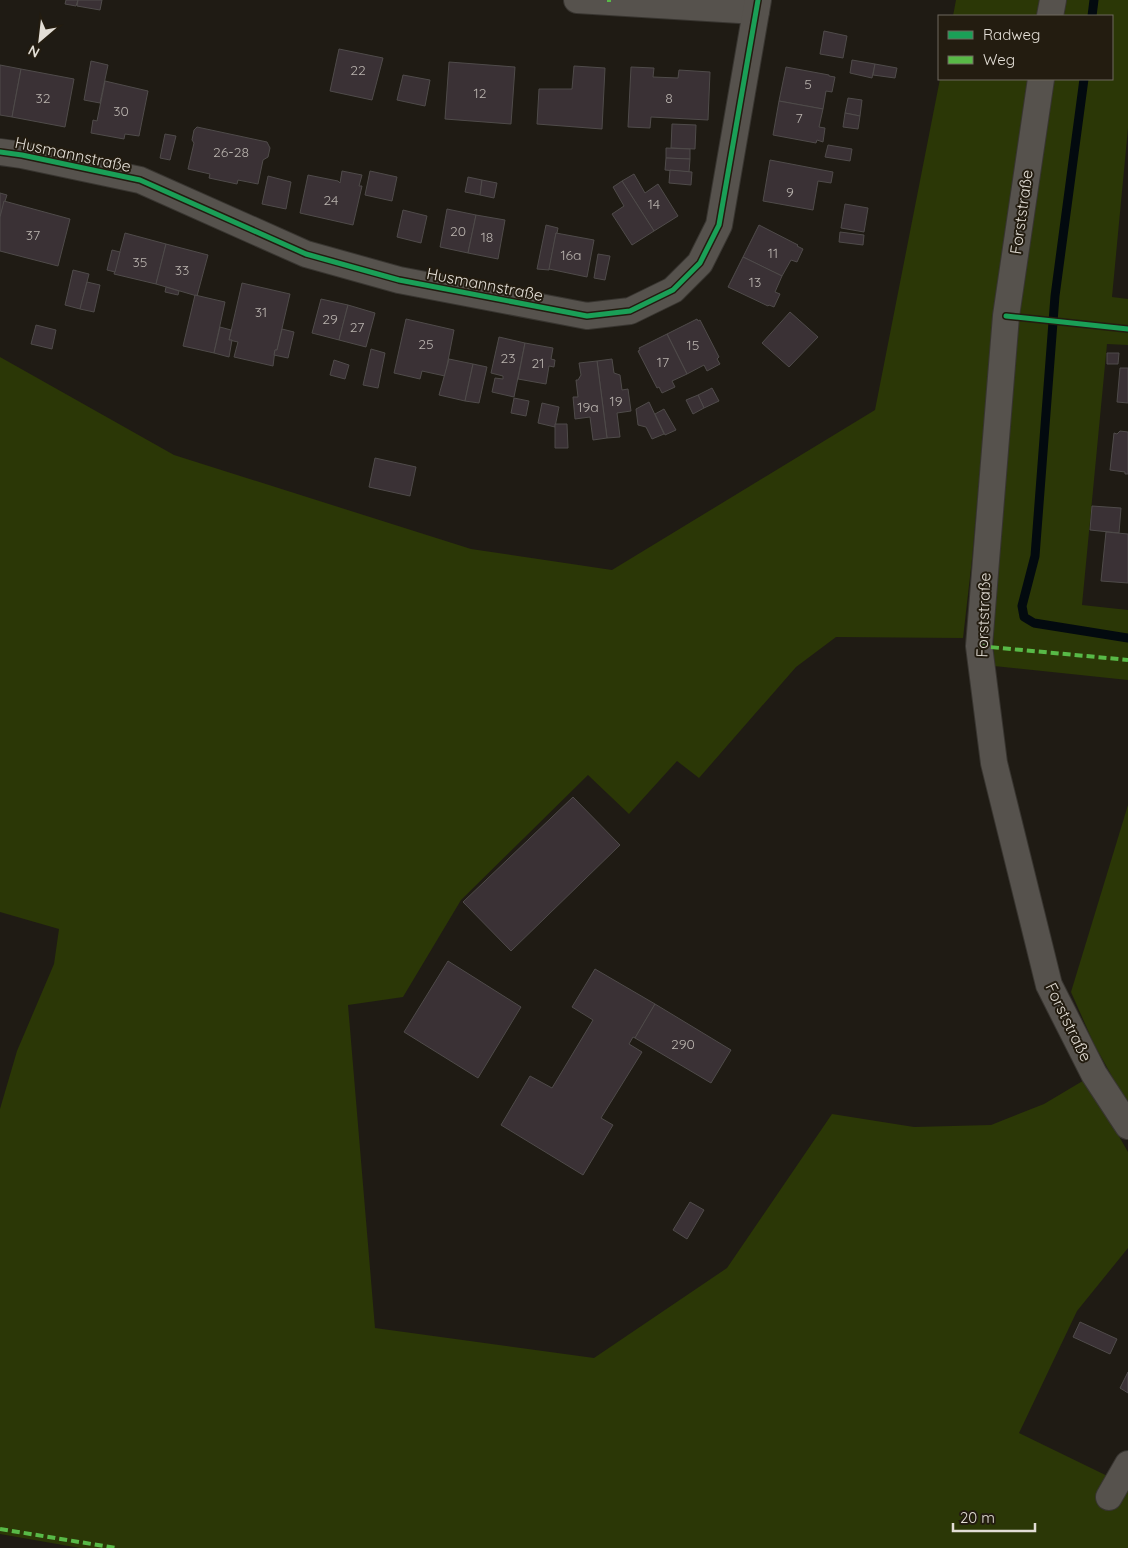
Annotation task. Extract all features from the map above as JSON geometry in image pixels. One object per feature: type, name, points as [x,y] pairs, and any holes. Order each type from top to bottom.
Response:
[{"type":"street","name":"Husmannstraße","points":[[0,152],[140,180],[306,254],[399,280],[587,316],[630,311],[674,290],[700,262],[719,225],[757,6],[576,0]]},
{"type":"street","points":[[1050,15],[1052,0]]},
{"type":"street","name":"Forststraße","points":[[1041,80],[1006,316],[978,646],[994,763],[1049,985],[1094,1074],[1128,1126]]},
{"type":"street","points":[[1109,1497],[1128,1464]]},
{"type":"green space","points":[[956,0],[1042,0],[1040,15],[953,15]]},
{"type":"green space","points":[[1060,0],[1128,0],[1128,128],[1112,297],[1128,299],[1128,345],[1107,344],[1082,605],[1128,610],[1128,680],[994,666],[993,623],[1002,428],[1049,80],[1113,80],[1113,15],[1058,15]]},
{"type":"green space","points":[[940,80],[1031,80],[984,424],[963,638],[836,637],[796,667],[699,778],[677,761],[629,814],[588,775],[461,900],[403,997],[348,1005],[375,1328],[594,1358],[727,1268],[832,1114],[914,1127],[991,1125],[1044,1104],[1086,1079],[1128,1152],[1128,1248],[1077,1311],[1019,1433],[1128,1486],[1128,1548],[80,1548],[0,1534],[0,1109],[17,1051],[54,964],[59,929],[0,912],[0,357],[174,455],[471,549],[612,570],[875,410]]},
{"type":"green space","points":[[1128,805],[1128,1105],[1094,1044],[1071,992]]},
{"type":"building","points":[[66,0],[78,0],[76,6],[65,4]]},
{"type":"building","points":[[78,0],[102,0],[100,10],[77,6]]},
{"type":"building","points":[[824,31],[847,36],[843,58],[820,54]]},
{"type":"building","points":[[339,49],[383,58],[372,100],[330,91]]},
{"type":"building","points":[[852,60],[875,64],[872,78],[850,73]]},
{"type":"building","points":[[91,61],[108,65],[100,103],[84,100]]},
{"type":"building","points":[[449,62],[515,67],[511,124],[445,119]]},
{"type":"building","points":[[875,64],[897,68],[895,78],[873,75]]},
{"type":"building","points":[[0,65],[21,69],[12,117],[0,115]]},
{"type":"building","points":[[574,66],[605,68],[602,129],[537,124],[539,89],[572,89]]},
{"type":"building","points":[[631,67],[654,68],[653,77],[678,78],[679,70],[710,72],[708,120],[651,117],[650,128],[628,127]]},
{"type":"building","points":[[786,67],[835,77],[832,92],[826,91],[823,109],[779,101]]},
{"type":"building","points":[[21,69],[74,79],[65,127],[12,117]]},
{"type":"building","points":[[403,75],[430,80],[425,106],[397,100]]},
{"type":"building","points":[[105,81],[148,91],[139,136],[125,134],[124,139],[91,133],[93,120],[97,121]]},
{"type":"building","points":[[848,98],[862,100],[860,116],[845,113]]},
{"type":"building","points":[[779,101],[823,109],[819,127],[825,128],[823,142],[817,140],[816,143],[773,135]]},
{"type":"building","points":[[845,113],[860,116],[858,129],[843,127]]},
{"type":"building","points":[[672,124],[696,125],[695,149],[671,148]]},
{"type":"building","points":[[197,127],[267,142],[270,148],[268,157],[263,160],[258,184],[238,180],[237,184],[209,178],[210,174],[188,169],[194,143],[192,140],[194,130]]},
{"type":"building","points":[[165,134],[176,136],[170,160],[160,158]]},
{"type":"building","points":[[828,145],[852,149],[850,161],[825,157]]},
{"type":"building","points":[[666,148],[690,149],[690,159],[666,158]]},
{"type":"building","points":[[666,158],[690,159],[689,172],[665,170]]},
{"type":"building","points":[[770,160],[833,172],[831,183],[818,181],[813,210],[763,201]]},
{"type":"building","points":[[670,170],[692,172],[691,185],[669,183]]},
{"type":"building","points":[[342,171],[362,175],[359,186],[362,186],[353,225],[300,213],[308,175],[340,183]]},
{"type":"building","points":[[370,171],[397,177],[392,201],[365,195]]},
{"type":"building","points":[[634,174],[645,193],[658,184],[678,216],[654,231],[622,181]]},
{"type":"building","points":[[268,176],[291,182],[286,209],[262,204]]},
{"type":"building","points":[[468,177],[482,180],[480,195],[465,192]]},
{"type":"building","points":[[482,180],[497,183],[494,198],[480,195]]},
{"type":"building","points":[[622,181],[654,231],[632,245],[612,214],[624,206],[613,187]]},
{"type":"building","points":[[0,193],[7,195],[0,217]]},
{"type":"building","points":[[4,201],[70,219],[58,266],[0,251],[0,217]]},
{"type":"building","points":[[845,204],[868,208],[864,232],[841,228]]},
{"type":"building","points":[[447,209],[476,215],[468,253],[440,247]]},
{"type":"building","points":[[403,210],[427,216],[421,243],[397,237]]},
{"type":"building","points":[[476,215],[505,220],[498,259],[468,253]]},
{"type":"building","points":[[546,225],[558,228],[549,270],[537,269]]},
{"type":"building","points":[[759,225],[803,249],[797,262],[791,260],[782,276],[743,257]]},
{"type":"building","points":[[840,232],[864,235],[863,245],[839,242]]},
{"type":"building","points":[[125,233],[166,244],[156,284],[114,274]]},
{"type":"building","points":[[556,233],[594,240],[587,277],[549,269]]},
{"type":"building","points":[[166,244],[208,255],[197,296],[156,284]]},
{"type":"building","points":[[112,250],[120,252],[115,272],[107,270]]},
{"type":"building","points":[[598,254],[610,256],[605,280],[594,278]]},
{"type":"building","points":[[743,257],[782,276],[775,292],[780,294],[774,307],[728,287]]},
{"type":"building","points":[[73,270],[89,274],[80,309],[65,305]]},
{"type":"building","points":[[87,282],[100,285],[94,312],[80,309]]},
{"type":"building","points":[[242,283],[290,294],[277,350],[275,350],[273,366],[234,357],[238,342],[229,340]]},
{"type":"building","points":[[166,287],[179,291],[178,295],[165,292]]},
{"type":"building","points":[[195,295],[225,302],[214,353],[183,346]]},
{"type":"building","points":[[321,299],[348,305],[339,340],[312,333]]},
{"type":"building","points":[[348,305],[375,313],[366,347],[339,340]]},
{"type":"building","points":[[790,312],[818,337],[789,367],[762,343]]},
{"type":"building","points":[[406,319],[454,330],[445,376],[422,371],[420,379],[394,373]]},
{"type":"building","points":[[697,319],[698,321],[700,320],[719,357],[717,359],[720,364],[707,371],[704,365],[687,374],[667,334]]},
{"type":"building","points":[[36,325],[56,330],[52,349],[31,344]]},
{"type":"building","points":[[220,327],[231,330],[229,340],[232,340],[229,357],[214,353]]},
{"type":"building","points":[[282,329],[294,332],[288,358],[274,355]]},
{"type":"building","points":[[667,334],[687,374],[672,381],[675,387],[662,393],[659,387],[657,388],[638,351],[640,350],[639,348]]},
{"type":"building","points":[[499,337],[525,343],[514,397],[492,392],[495,378],[503,379],[503,376],[491,373]]},
{"type":"building","points":[[525,343],[553,348],[551,359],[555,360],[554,367],[549,366],[546,384],[518,379]]},
{"type":"building","points":[[371,349],[385,353],[378,388],[363,385]]},
{"type":"building","points":[[1107,353],[1119,353],[1118,364],[1107,364]]},
{"type":"building","points":[[449,359],[473,364],[465,401],[439,395]]},
{"type":"building","points":[[612,359],[614,373],[620,375],[622,390],[628,389],[631,411],[617,413],[620,437],[607,438],[597,361]]},
{"type":"building","points":[[334,360],[349,365],[345,379],[330,375]]},
{"type":"building","points":[[597,361],[607,438],[593,440],[590,417],[575,419],[573,397],[578,397],[576,380],[581,375],[579,363]]},
{"type":"building","points":[[473,364],[487,367],[479,403],[465,401]]},
{"type":"building","points":[[1120,368],[1128,368],[1128,403],[1117,402]]},
{"type":"building","points":[[712,388],[719,401],[704,408],[698,395]]},
{"type":"building","points":[[698,395],[704,408],[693,414],[686,400]]},
{"type":"building","points":[[514,398],[529,401],[526,416],[511,413]]},
{"type":"building","points":[[649,402],[664,434],[652,439],[646,427],[638,425],[636,409]]},
{"type":"building","points":[[542,403],[559,407],[555,427],[538,423]]},
{"type":"building","points":[[664,409],[676,430],[665,435],[655,414]]},
{"type":"building","points":[[555,424],[567,424],[568,448],[555,448]]},
{"type":"building","points":[[1120,431],[1128,432],[1128,474],[1110,470],[1114,433],[1117,434]]},
{"type":"building","points":[[375,458],[416,467],[410,496],[369,487]]},
{"type":"building","points":[[1092,506],[1121,508],[1119,533],[1090,530]]},
{"type":"building","points":[[1106,532],[1128,534],[1128,583],[1101,581]]},
{"type":"building","points":[[573,797],[620,845],[511,951],[463,902]]},
{"type":"building","points":[[448,961],[521,1007],[478,1078],[404,1032]]},
{"type":"building","points":[[595,969],[655,1004],[635,1038],[633,1037],[629,1044],[642,1052],[601,1118],[613,1125],[583,1175],[501,1125],[530,1076],[552,1088],[593,1020],[572,1007]]},
{"type":"building","points":[[655,1004],[731,1050],[711,1083],[635,1038]]},
{"type":"building","points":[[690,1202],[704,1210],[687,1239],[673,1230]]},
{"type":"building","points":[[1080,1322],[1117,1339],[1110,1354],[1073,1337]]},
{"type":"building","points":[[1128,1372],[1128,1393],[1120,1388]]},
{"type":"waterway","points":[[1092,15],[1094,0]]},
{"type":"waterway","points":[[1084,80],[1055,296],[1035,556],[1022,606],[1024,617],[1034,623],[1128,638]]},
{"type":"marked path","points":[[979,646],[1128,660]]},
{"type":"marked path","points":[[0,1529],[116,1548]]},
{"type":"cycle path","points":[[0,152],[140,180],[306,254],[399,280],[587,316],[630,311],[673,290],[700,263],[719,225],[758,0]]},
{"type":"cycle path","points":[[1006,316],[1128,329]]}]
